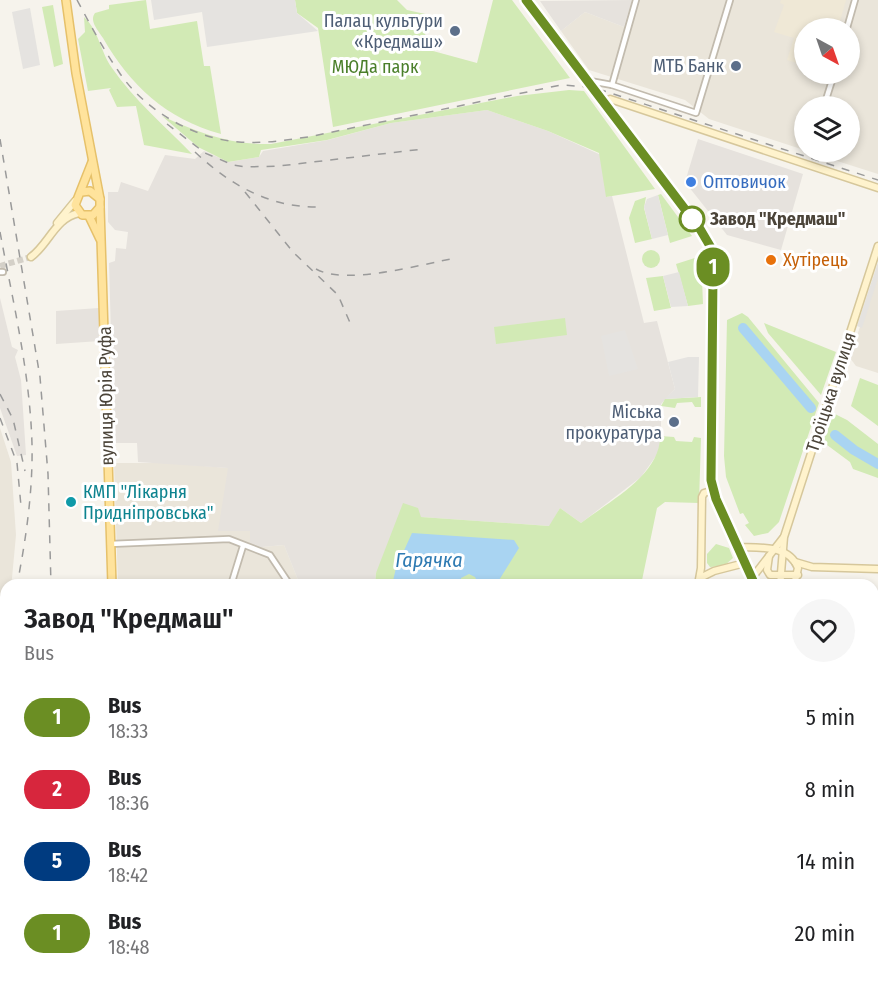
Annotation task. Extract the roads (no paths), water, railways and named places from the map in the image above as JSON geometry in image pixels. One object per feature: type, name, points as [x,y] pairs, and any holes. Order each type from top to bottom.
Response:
[{"type":"highway","points":[[529,2],[700,229],[710,246],[713,274],[709,459],[714,490],[753,579]]},
{"type":"main road","name":"вулиця Юрія Руфа","points":[[66,0],[100,203],[104,256],[112,579]]},
{"type":"main road","points":[[604,103],[610,99],[878,188]]},
{"type":"main road","points":[[31,257],[43,247],[82,192],[93,160]]},
{"type":"main road","points":[[82,192],[90,190],[100,203],[96,213],[89,216]]},
{"type":"main road","points":[[75,201],[79,213]]},
{"type":"main road","points":[[55,229],[67,218],[79,213],[89,216],[96,226],[104,256]]},
{"type":"main road","name":"Троїцька вулиця","points":[[755,579],[769,555],[778,550],[784,537],[878,246]]},
{"type":"main road","points":[[714,490],[704,493],[702,497],[700,578],[714,571],[745,564]]},
{"type":"main road","points":[[737,547],[778,550],[795,562],[812,567],[878,569]]},
{"type":"main road","points":[[778,550],[779,578]]},
{"type":"main road","points":[[769,555],[768,573],[779,578],[798,575],[812,567]]},
{"type":"main road","points":[[795,562],[798,575],[796,579]]},
{"type":"main road","points":[[768,566],[776,563],[779,578]]},
{"type":"street","points":[[612,85],[636,0]]},
{"type":"street","points":[[587,81],[612,85],[696,113],[730,0]]},
{"type":"street","points":[[850,18],[855,0]]},
{"type":"street","points":[[110,544],[229,539],[270,555],[286,579]]},
{"type":"street","points":[[233,579],[243,546]]},
{"type":"water","name":"Гарячка","points":[[412,533],[514,540],[519,548],[500,579],[476,579],[469,574],[461,579],[393,579]]},
{"type":"waterway","points":[[743,328],[811,408]]},
{"type":"waterway","points":[[835,435],[854,450],[878,464]]},
{"type":"tunnel","points":[[0,266],[31,257]]},
{"type":"railway","points":[[77,0],[113,63],[129,86],[142,99],[188,129],[222,140],[257,142],[308,137],[561,85],[592,87],[878,180]]},
{"type":"railway","points":[[167,124],[205,153],[233,165],[246,167],[279,166],[423,149]]},
{"type":"railway","points":[[0,139],[40,377],[48,474],[51,579]]},
{"type":"railway","points":[[195,152],[222,175],[252,192],[284,203],[320,207]]},
{"type":"railway","points":[[245,192],[293,252],[338,295],[351,325]]},
{"type":"railway","points":[[0,232],[24,364],[31,417],[31,479],[18,579]]},
{"type":"railway","points":[[316,269],[329,274],[365,275],[456,258]]},
{"type":"railway","points":[[0,394],[13,419],[25,471]]},
{"type":"railway","points":[[0,418],[17,463],[21,506]]},
{"type":"place","name":"Палац культури «Кредмаш»","points":[[455,31]]},
{"type":"place","name":"МТБ Банк","points":[[736,66]]},
{"type":"place","name":"Оптовичок","points":[[691,182]]},
{"type":"place","name":"Завод \"Кредмаш\"","points":[[692,219]]},
{"type":"place","name":"Хутірець","points":[[771,260]]},
{"type":"place","name":"Міська прокуратура","points":[[674,422]]},
{"type":"place","name":"КМП \"Лікарня Придніпровська\"","points":[[71,502]]},
{"type":"park label","name":"МЮДа парк","points":[[375,67]]}]
